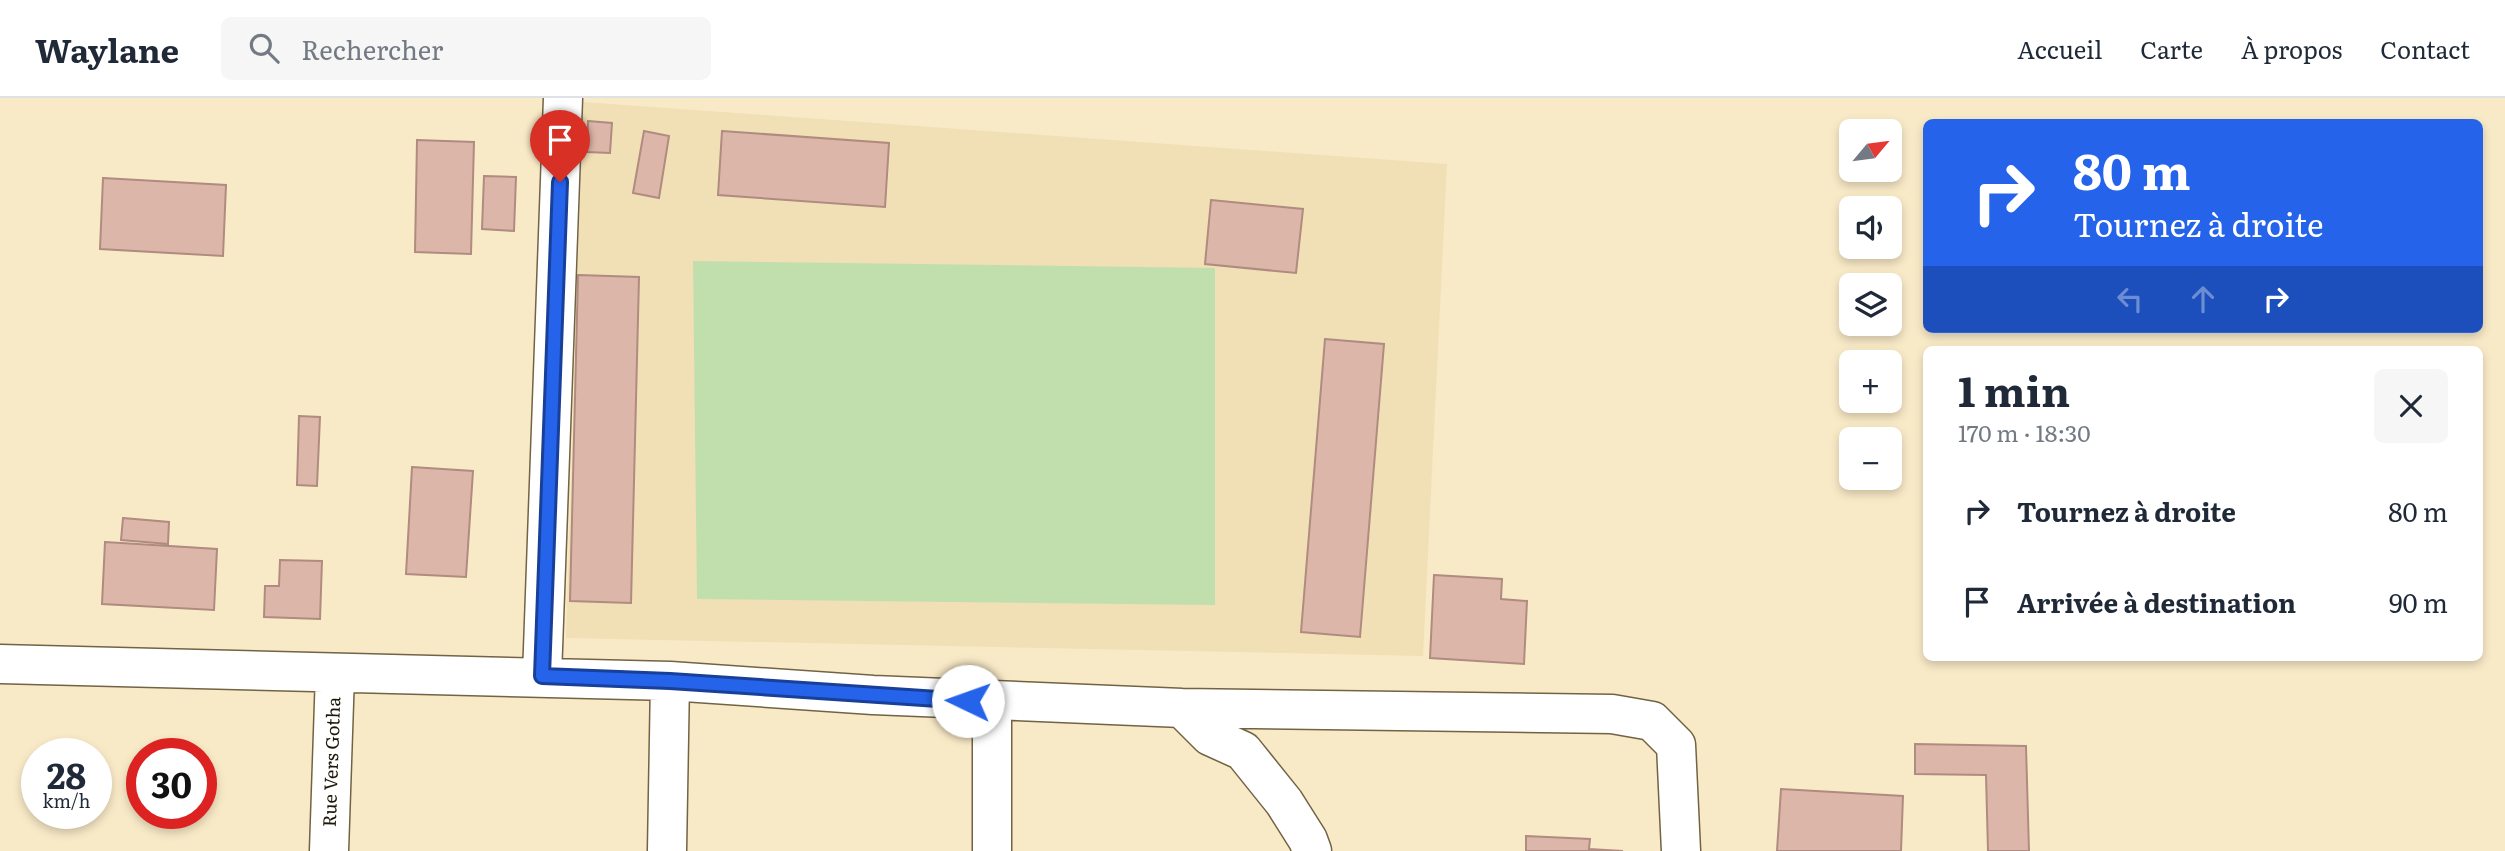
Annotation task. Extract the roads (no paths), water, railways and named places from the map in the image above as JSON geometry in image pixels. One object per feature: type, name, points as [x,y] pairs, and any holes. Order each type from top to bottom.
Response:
[{"type":"street","points":[[542,676],[563,98]]},
{"type":"street","points":[[0,664],[542,676],[670,681],[992,702],[1182,708],[1612,714],[1652,721],[1676,745],[1681,851]]},
{"type":"street","name":"Rue Vers Gotha","points":[[330,851],[335,673]]},
{"type":"street","points":[[667,851],[670,681]]},
{"type":"street","points":[[992,702],[992,851]]},
{"type":"street","points":[[1182,708],[1210,736],[1244,751],[1284,803],[1312,851]]}]
